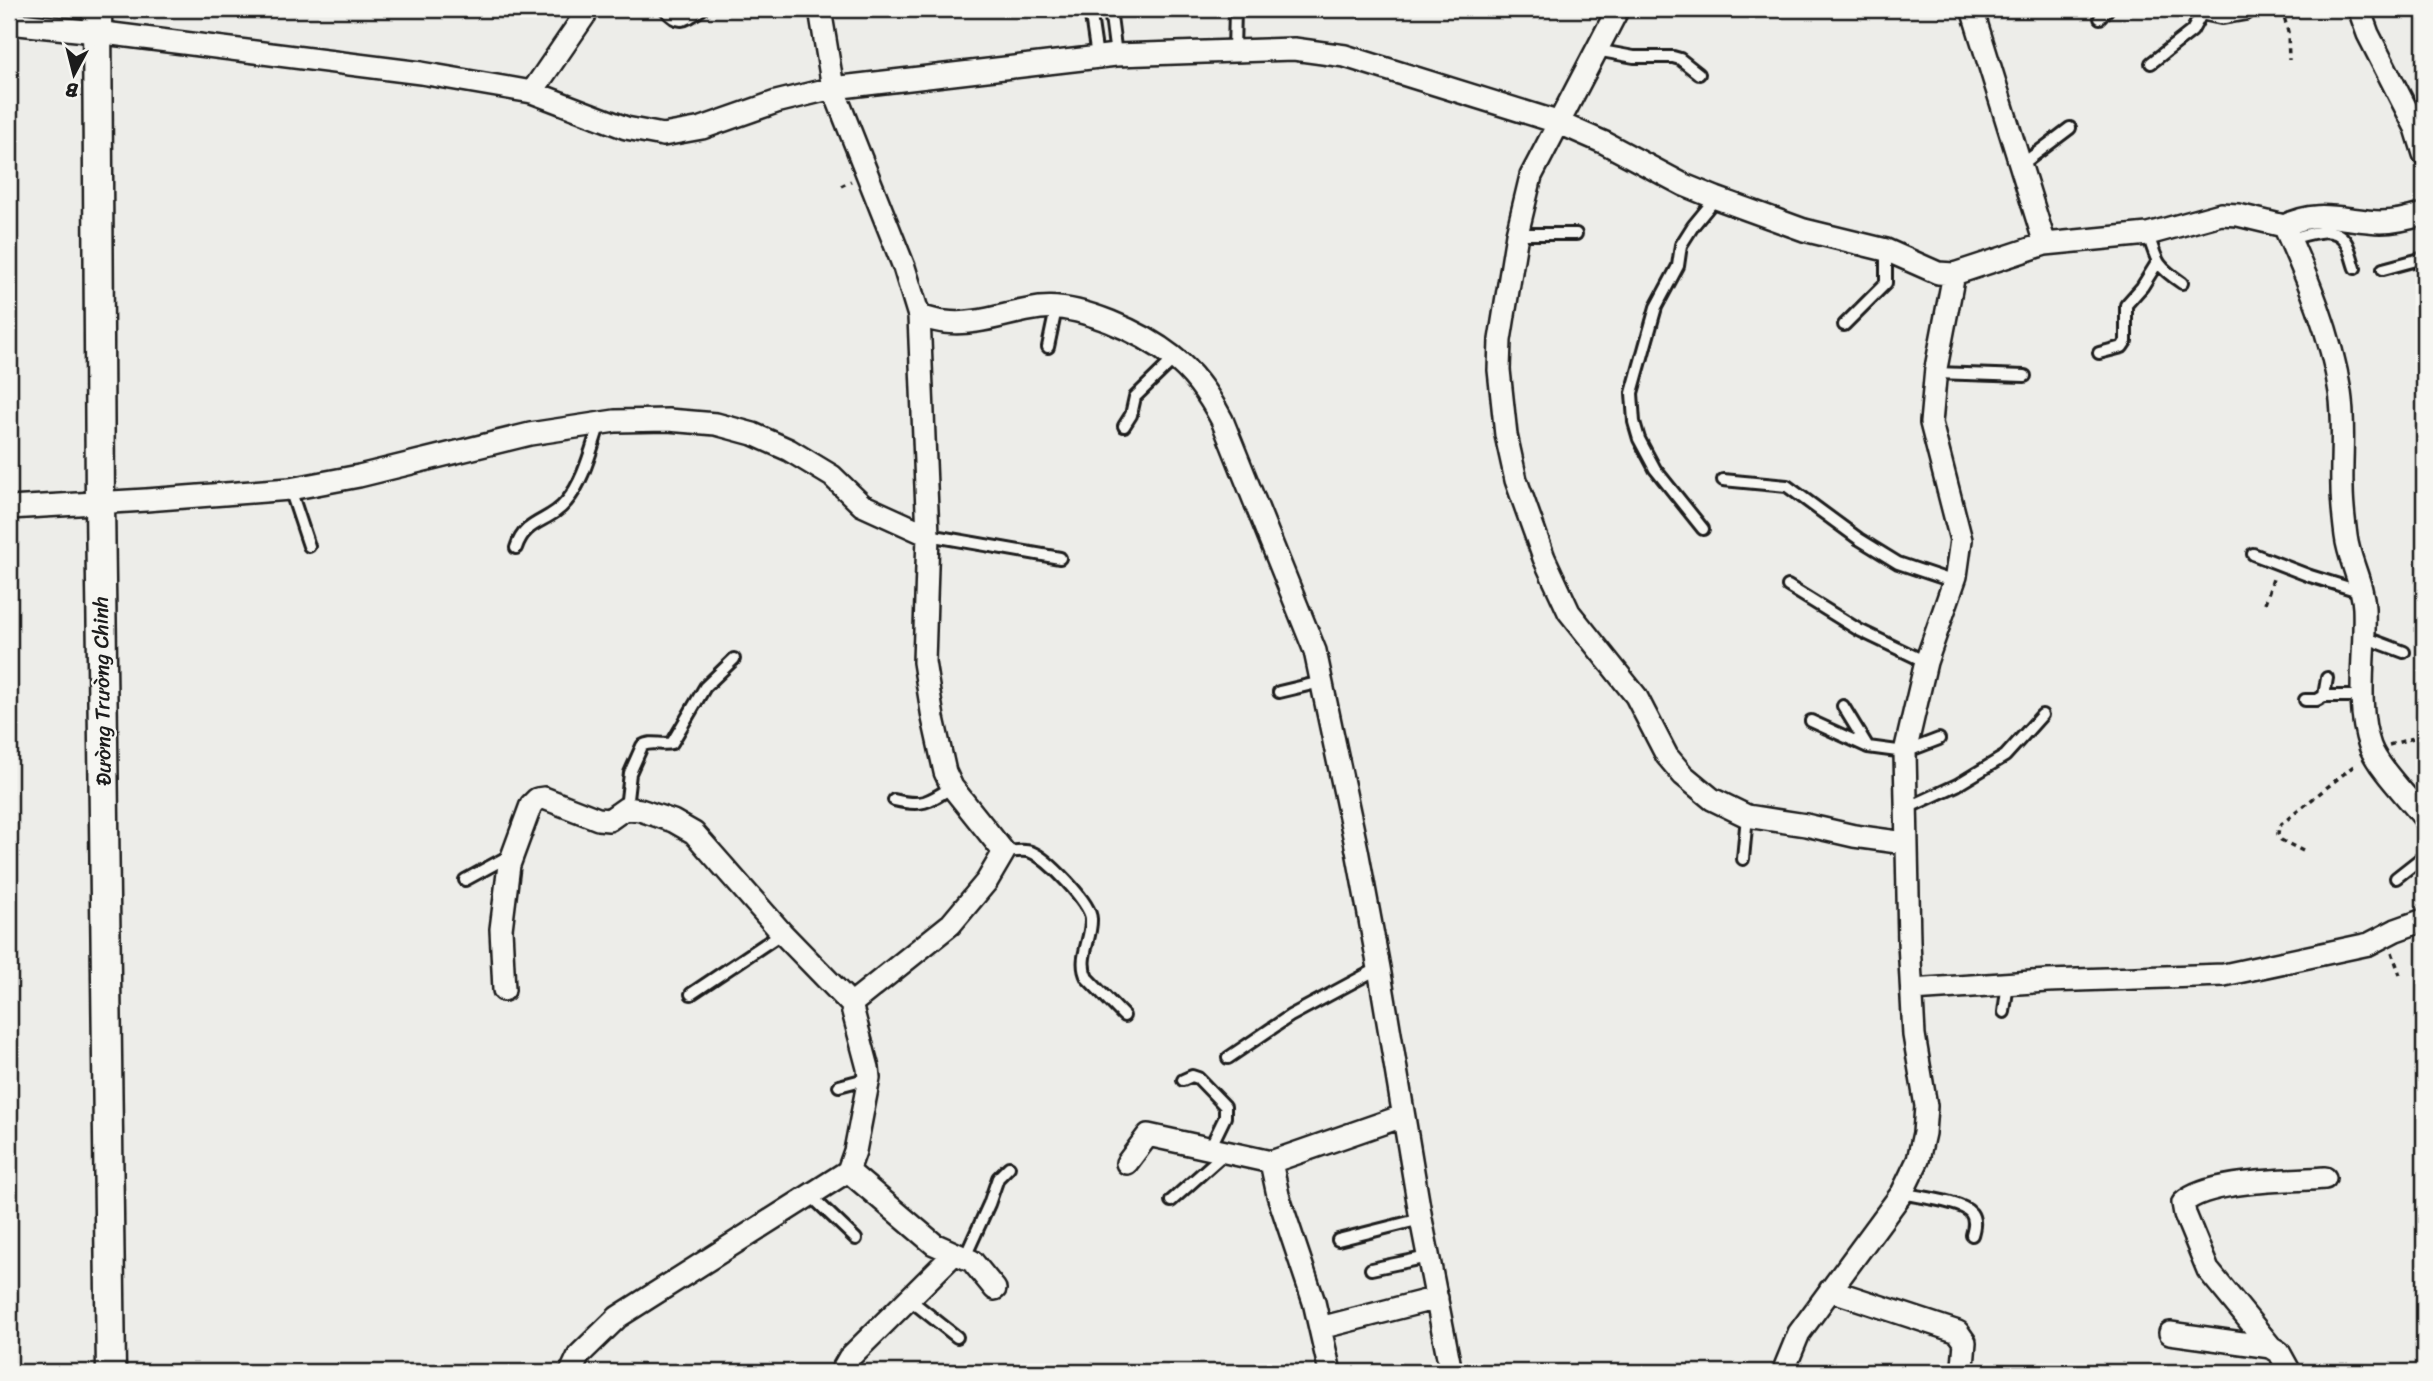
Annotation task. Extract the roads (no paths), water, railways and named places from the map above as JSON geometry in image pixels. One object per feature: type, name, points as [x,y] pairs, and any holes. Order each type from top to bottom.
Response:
[{"type":"main road","name":"Đường Trường Chinh","points":[[97,20],[111,1372]]},
{"type":"street","points":[[532,92],[589,9]]},
{"type":"street","points":[[820,9],[833,88],[904,267],[919,316],[928,535],[925,662],[933,718],[945,772],[952,787],[1004,852],[986,881],[951,924],[851,1004]]},
{"type":"street","points":[[1618,9],[1531,176],[1517,234],[1500,340],[1499,370],[1506,435],[1516,480],[1544,558],[1569,611],[1636,696],[1667,756],[1683,775],[1712,799],[1747,816],[1905,843]]},
{"type":"street","points":[[1972,9],[2045,244]]},
{"type":"street","points":[[2203,9],[2222,13],[2245,9]]},
{"type":"street","points":[[2359,9],[2368,34],[2416,128],[2424,154]]},
{"type":"street","points":[[9,23],[97,20],[532,92],[626,128],[663,135],[702,128],[776,102],[833,88],[1106,56],[1294,49],[1345,56],[1557,122],[1716,198],[1804,230],[1886,250],[1938,273],[1954,275],[2045,244],[2148,234],[2221,214],[2238,215],[2287,232],[2312,288],[2324,324],[2340,391],[2346,538],[2362,592],[2365,727],[2372,750],[2424,818]]},
{"type":"street","points":[[2287,232],[2311,216],[2384,222],[2424,214]]},
{"type":"street","points":[[1783,1372],[1799,1333],[1902,1193],[1918,1160],[1924,1133],[1926,1106],[1914,1035],[1905,843],[1905,752],[1926,663],[1955,582],[1961,540],[1931,423],[1936,373],[1954,275]]},
{"type":"street","points":[[919,316],[944,322],[974,323],[1042,307],[1078,312],[1114,323],[1175,358],[1207,393],[1223,420],[1315,651],[1379,968],[1421,1219],[1451,1372]]},
{"type":"street","points":[[9,508],[290,489],[359,476],[530,434],[600,423],[668,420],[716,424],[752,434],[789,450],[832,476],[862,505],[928,535]]},
{"type":"street","points":[[504,990],[501,929],[511,855],[531,805],[544,797],[598,819],[609,820],[626,808],[640,810],[673,821],[694,833],[782,933],[851,1004],[869,1077],[855,1151],[848,1171],[618,1317],[579,1355],[570,1372]]},
{"type":"street","points":[[1912,990],[2008,983],[2224,975],[2369,944],[2424,920]]},
{"type":"street","points":[[1127,1163],[1148,1135],[1271,1162],[1403,1116]]},
{"type":"street","points":[[1271,1162],[1273,1179],[1314,1302],[1329,1372]]},
{"type":"street","points":[[848,1171],[934,1244],[972,1261],[995,1289]]},
{"type":"street","points":[[2290,1372],[2279,1352],[2208,1270],[2183,1204],[2193,1195],[2236,1185],[2325,1178]]},
{"type":"street","points":[[841,1372],[849,1357],[909,1299],[960,1255]]},
{"type":"street","points":[[1830,1290],[1958,1332],[1965,1342],[1963,1366]]},
{"type":"street","points":[[1320,1328],[1437,1297]]},
{"type":"street","points":[[2170,1333],[2272,1346]]},
{"type":"lane","points":[[665,9],[672,18],[679,21],[702,9]]},
{"type":"lane","points":[[1090,9],[1106,56]]},
{"type":"lane","points":[[1106,56],[1110,9]]},
{"type":"lane","points":[[1234,51],[1235,9]]},
{"type":"lane","points":[[2151,63],[2192,31],[2203,9]]},
{"type":"lane","points":[[1596,50],[1634,57],[1672,57],[1680,59],[1699,74]]},
{"type":"lane","points":[[2021,166],[2070,128]]},
{"type":"lane","points":[[1703,529],[1655,469],[1639,439],[1634,422],[1632,393],[1656,307],[1678,266],[1681,245],[1716,198]]},
{"type":"lane","points":[[2287,232],[2334,233],[2344,240],[2355,268]]},
{"type":"lane","points":[[1517,234],[1576,234]]},
{"type":"lane","points":[[2148,234],[2157,263],[2162,270],[2182,283]]},
{"type":"lane","points":[[1844,325],[1886,283],[1886,250]]},
{"type":"lane","points":[[2383,269],[2424,258]]},
{"type":"lane","points":[[2099,354],[2122,347],[2126,341],[2126,305],[2142,287],[2157,263]]},
{"type":"lane","points":[[1048,347],[1056,309]]},
{"type":"lane","points":[[1124,426],[1135,397],[1175,358]]},
{"type":"lane","points":[[1936,373],[2025,376]]},
{"type":"lane","points":[[516,548],[520,536],[530,526],[557,512],[568,500],[585,467],[600,423]]},
{"type":"lane","points":[[1723,480],[1787,486],[1898,563],[1955,582]]},
{"type":"lane","points":[[290,489],[309,546]]},
{"type":"lane","points":[[928,535],[1060,558]]},
{"type":"lane","points":[[2253,554],[2362,592]]},
{"type":"lane","points":[[1788,586],[1859,630],[1926,663]]},
{"type":"lane","points":[[2364,637],[2404,652]]},
{"type":"lane","points":[[626,808],[630,773],[642,746],[647,743],[672,743],[705,687],[734,659]]},
{"type":"lane","points":[[2324,696],[2327,678]]},
{"type":"lane","points":[[1279,692],[1321,682]]},
{"type":"lane","points":[[2305,700],[2317,700],[2324,696],[2364,696]]},
{"type":"lane","points":[[1843,706],[1868,747]]},
{"type":"lane","points":[[1905,809],[1957,785],[2005,756],[2042,715]]},
{"type":"lane","points":[[1811,721],[1868,747],[1905,752],[1939,739]]},
{"type":"lane","points":[[894,800],[918,804],[930,801],[952,787]]},
{"type":"lane","points":[[1743,859],[1747,816]]},
{"type":"lane","points":[[1004,852],[1029,851],[1035,854],[1055,870],[1088,907],[1092,922],[1083,963],[1084,971],[1087,978],[1124,1016]]},
{"type":"lane","points":[[465,880],[511,855]]},
{"type":"lane","points":[[2396,878],[2424,856]]},
{"type":"lane","points":[[691,993],[782,933]]},
{"type":"lane","points":[[1228,1058],[1263,1032],[1379,968]]},
{"type":"lane","points":[[2004,1012],[2008,983]]},
{"type":"lane","points":[[1171,1201],[1218,1150],[1225,1117],[1225,1106],[1198,1079],[1192,1076],[1183,1080]]},
{"type":"lane","points":[[839,1086],[869,1077]]},
{"type":"lane","points":[[960,1255],[989,1204],[998,1178],[1009,1167]]},
{"type":"lane","points":[[1902,1193],[1964,1208],[1970,1212],[1975,1223],[1972,1235]]},
{"type":"lane","points":[[810,1195],[856,1239]]},
{"type":"lane","points":[[1338,1240],[1421,1219]]},
{"type":"lane","points":[[1371,1269],[1428,1257]]},
{"type":"lane","points":[[909,1299],[957,1337]]}]
